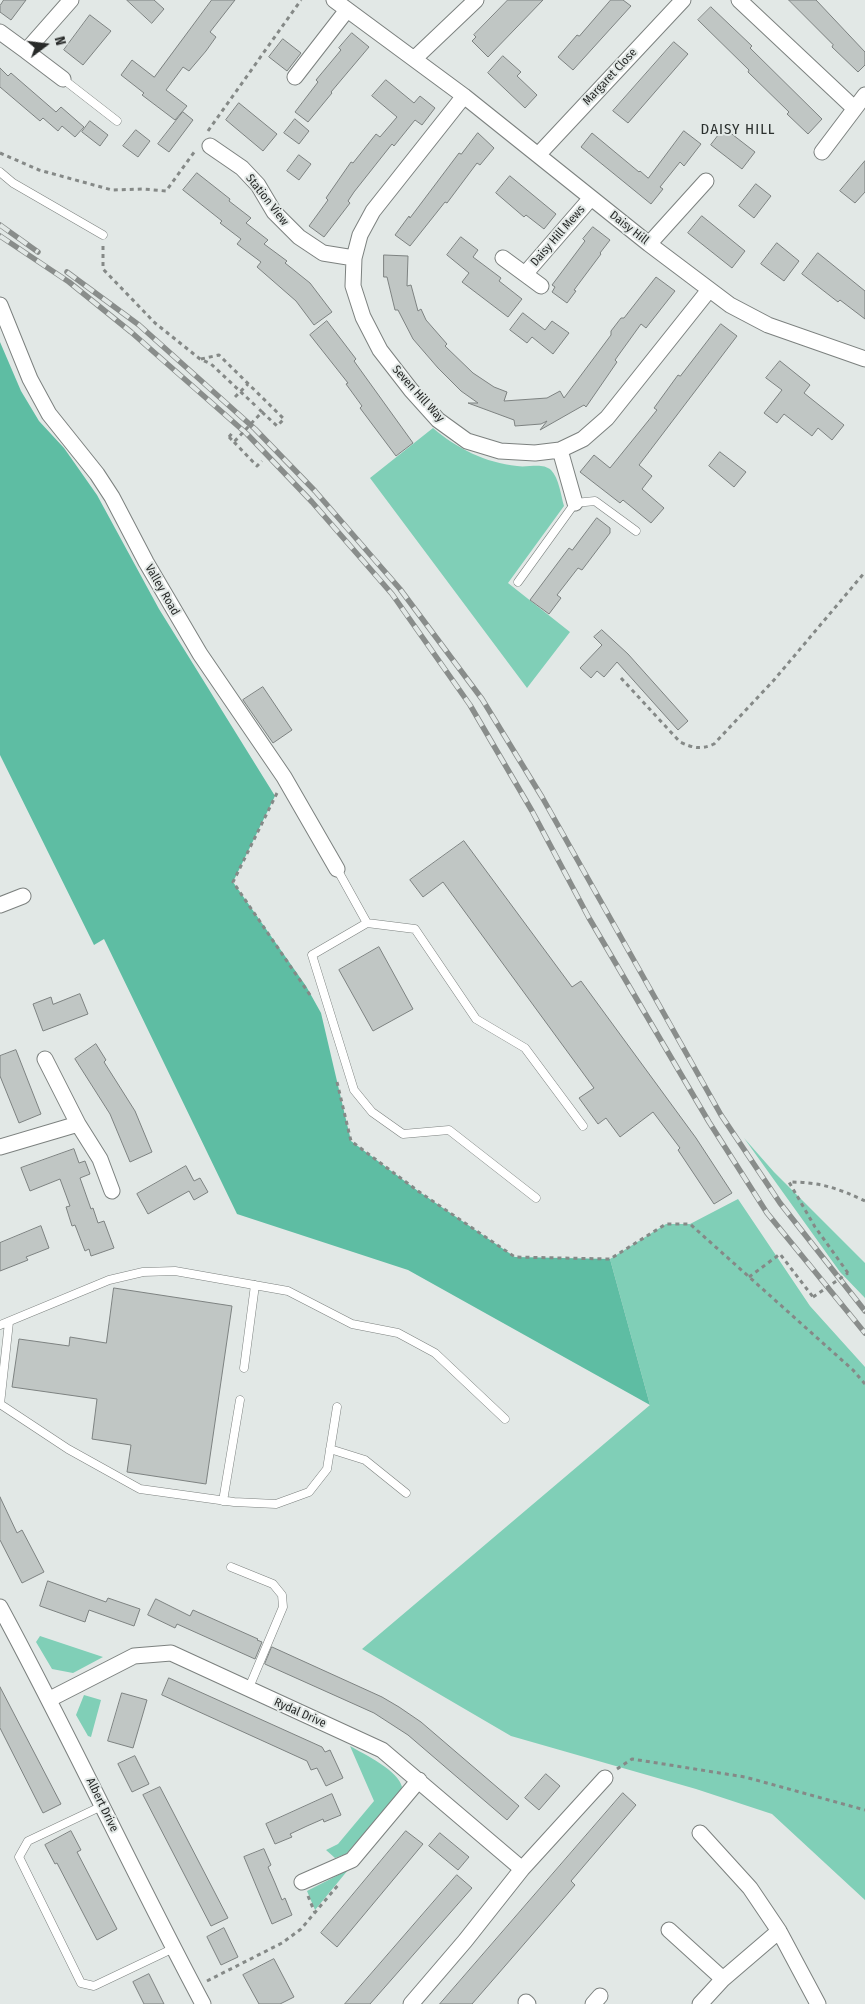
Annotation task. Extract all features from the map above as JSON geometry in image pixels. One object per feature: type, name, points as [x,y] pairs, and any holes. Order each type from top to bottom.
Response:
[{"type":"street","points":[[26,51],[71,0]]},
{"type":"street","name":"Daisy Hill","points":[[334,0],[464,96],[591,198],[730,305],[768,325],[865,359]]},
{"type":"street","points":[[414,59],[476,0]]},
{"type":"street","name":"Margaret Close","points":[[538,155],[682,0]]},
{"type":"street","points":[[739,0],[854,108]]},
{"type":"street","points":[[295,77],[347,10]]},
{"type":"street","points":[[0,32],[63,79]]},
{"type":"street","name":"Seven Hill Way","points":[[464,96],[373,210],[360,235],[354,258],[353,286],[363,317],[380,350],[411,390],[438,420],[468,442],[500,451],[535,453],[560,450],[583,439],[607,418],[709,290]]},
{"type":"street","points":[[822,152],[865,96]]},
{"type":"street","name":"Station View","points":[[205,142],[242,168],[258,185],[274,212],[299,237],[323,253],[354,258]]},
{"type":"street","points":[[650,244],[706,181]]},
{"type":"street","name":"Daisy Hill Mews","points":[[525,274],[591,198]]},
{"type":"street","name":"Daisy Hill Mews","points":[[503,258],[541,286]]},
{"type":"street","name":"Valley Road","points":[[0,305],[30,379],[49,414],[97,474],[200,654],[284,777],[337,869]]},
{"type":"street","points":[[560,450],[575,503]]},
{"type":"street","points":[[0,905],[23,896]]},
{"type":"street","points":[[46,1059],[78,1124],[100,1159],[112,1191]]},
{"type":"street","points":[[0,1147],[78,1124]]},
{"type":"street","name":"Albert Drive","points":[[0,1607],[50,1699],[102,1806],[204,2004]]},
{"type":"street","name":"Rydal Drive","points":[[50,1699],[134,1656],[171,1653],[382,1750],[522,1868]]},
{"type":"street","points":[[411,2004],[465,1941],[522,1868],[605,1778]]},
{"type":"street","points":[[302,1882],[352,1860],[419,1780]]},
{"type":"street","points":[[700,1833],[750,1888],[779,1931],[818,2004]]},
{"type":"street","points":[[669,1930],[723,1979]]},
{"type":"street","points":[[700,2004],[723,1979],[779,1931]]},
{"type":"lane","points":[[63,79],[117,121]]},
{"type":"lane","points":[[0,172],[13,183],[103,235]]},
{"type":"lane","points":[[518,582],[575,503],[596,501],[636,531]]},
{"type":"lane","points":[[337,869],[367,924]]},
{"type":"lane","points":[[536,1198],[449,1130],[402,1134],[372,1112],[354,1090],[312,954],[367,924],[415,929],[476,1018],[525,1048],[583,1126]]},
{"type":"lane","points":[[0,1325],[109,1280],[143,1272],[175,1271],[288,1291],[352,1324],[398,1333],[435,1353],[506,1420]]},
{"type":"lane","points":[[244,1368],[255,1285]]},
{"type":"lane","points":[[9,1322],[0,1404],[68,1449],[140,1490],[223,1501],[276,1504],[309,1492],[327,1469],[337,1407]]},
{"type":"lane","points":[[223,1501],[240,1400]]},
{"type":"lane","points":[[330,1449],[365,1460],[406,1493]]},
{"type":"lane","points":[[231,1567],[273,1584],[282,1595],[284,1607],[248,1690]]},
{"type":"lane","points":[[102,1806],[28,1841],[19,1857],[81,1983],[94,1986],[174,1948]]},
{"type":"path","points":[[0,154],[38,170],[112,190],[143,189],[166,191],[205,142],[301,0]]},
{"type":"path","points":[[103,235],[103,269],[155,323],[200,359],[211,364],[277,426],[284,419],[219,355],[200,359]]},
{"type":"path","points":[[235,397],[248,384]]},
{"type":"path","points":[[234,442],[262,412]]},
{"type":"path","points":[[233,432],[229,437],[257,466],[262,461]]},
{"type":"path","points":[[621,678],[680,742],[703,749],[714,744],[774,680],[865,572]]},
{"type":"path","points":[[284,777],[233,882],[313,1000]]},
{"type":"path","points":[[336,1077],[351,1141],[418,1191],[515,1257],[610,1259],[666,1224],[690,1224],[853,1370],[865,1384]]},
{"type":"path","points":[[749,1277],[780,1254],[813,1297],[848,1273],[815,1227],[789,1182],[812,1182],[841,1189],[865,1201]]},
{"type":"path","points":[[605,1778],[632,1759],[745,1777],[865,1810]]},
{"type":"path","points":[[195,1988],[282,1943],[301,1929],[350,1870],[352,1860]]},
{"type":"green space","points":[[0,342],[21,391],[39,421],[64,448],[97,495],[159,609],[275,796],[233,882],[306,986],[321,1013],[351,1141],[418,1191],[515,1257],[610,1259],[650,1405],[408,1270],[237,1214],[104,939],[94,945],[0,755]]},
{"type":"green space","points":[[433,428],[451,442],[494,462],[521,466],[543,466],[554,473],[558,482],[564,506],[508,583],[570,632],[527,688],[370,478]]},
{"type":"green space","points":[[744,1138],[774,1172],[865,1263],[865,1298],[840,1272]]},
{"type":"green space","points":[[738,1199],[810,1306],[865,1367],[865,1900],[772,1814],[696,1789],[511,1736],[362,1649],[650,1405],[610,1259],[666,1224],[690,1224]]},
{"type":"green space","points":[[40,1636],[103,1657],[73,1673],[52,1669],[36,1642]]},
{"type":"green space","points":[[84,1695],[101,1700],[91,1737],[88,1736],[76,1715]]},
{"type":"green space","points":[[350,1746],[388,1769],[395,1775],[402,1787],[400,1792],[346,1854],[335,1858],[326,1850],[338,1844],[374,1801]]},
{"type":"green space","points":[[348,1870],[315,1910],[307,1891]]},
{"type":"building","points":[[4,0],[26,0],[11,20],[0,12],[0,6]]},
{"type":"building","points":[[127,0],[154,0],[164,9],[152,23]]},
{"type":"building","points":[[212,0],[235,0],[210,32],[216,37],[206,51],[189,71],[183,67],[166,90],[187,106],[175,120],[142,95],[144,93],[121,75],[132,60],[154,77]]},
{"type":"building","points":[[508,0],[543,0],[488,57],[472,41],[476,37],[474,35]]},
{"type":"building","points":[[611,0],[623,0],[631,6],[573,70],[558,57]]},
{"type":"building","points":[[789,0],[816,0],[865,52],[865,65],[858,72]]},
{"type":"building","points":[[711,7],[752,46],[750,48],[822,119],[808,134],[787,114],[789,112],[748,72],[749,70],[698,20]]},
{"type":"building","points":[[90,15],[111,31],[83,65],[64,50]]},
{"type":"building","points":[[352,33],[369,47],[308,122],[295,112],[318,82],[316,80],[341,50],[339,48]]},
{"type":"building","points":[[283,39],[301,53],[287,71],[269,57]]},
{"type":"building","points":[[674,42],[688,54],[628,123],[613,111]]},
{"type":"building","points":[[503,56],[521,72],[517,76],[537,95],[525,108],[488,73]]},
{"type":"building","points":[[0,68],[8,76],[11,73],[56,112],[61,107],[84,127],[75,137],[62,126],[58,131],[43,118],[40,121],[0,87]]},
{"type":"building","points":[[386,80],[414,103],[420,96],[435,108],[422,125],[415,120],[394,146],[392,144],[354,192],[348,201],[350,203],[324,237],[309,226],[328,200],[326,198],[351,162],[353,163],[376,134],[380,137],[397,117],[372,96]]},
{"type":"building","points":[[239,103],[277,134],[263,151],[226,120]]},
{"type":"building","points":[[183,112],[193,120],[169,152],[158,144]]},
{"type":"building","points":[[295,119],[309,131],[299,144],[284,133]]},
{"type":"building","points":[[90,121],[108,135],[100,146],[82,132]]},
{"type":"building","points":[[724,128],[755,152],[742,169],[711,145]]},
{"type":"building","points":[[136,130],[150,141],[138,157],[123,146]]},
{"type":"building","points":[[684,131],[701,144],[684,166],[680,162],[660,187],[663,189],[651,204],[581,147],[592,133],[648,178]]},
{"type":"building","points":[[478,133],[494,148],[480,165],[477,163],[447,203],[445,202],[410,246],[395,235],[459,153],[461,154]]},
{"type":"building","points":[[299,155],[311,164],[299,180],[287,171]]},
{"type":"building","points":[[865,161],[865,192],[855,203],[840,191]]},
{"type":"building","points":[[197,173],[251,218],[246,223],[268,240],[264,244],[287,261],[285,263],[310,283],[332,312],[314,325],[296,301],[257,267],[261,262],[237,244],[241,239],[183,190]]},
{"type":"building","points":[[510,176],[556,214],[544,229],[526,215],[524,217],[496,193]]},
{"type":"building","points":[[756,184],[771,196],[754,218],[739,206]]},
{"type":"building","points":[[702,216],[745,251],[732,268],[688,233]]},
{"type":"building","points":[[593,227],[610,240],[574,290],[576,291],[567,303],[552,292],[555,287],[552,285],[585,241],[583,239]]},
{"type":"building","points":[[461,237],[478,250],[473,257],[501,278],[499,281],[522,299],[508,317],[462,282],[469,273],[447,255]]},
{"type":"building","points":[[777,243],[799,261],[784,281],[761,264]]},
{"type":"building","points":[[818,253],[865,291],[865,319],[840,300],[838,302],[802,274]]},
{"type":"building","points":[[384,255],[408,256],[407,286],[411,285],[418,311],[421,309],[426,320],[447,344],[445,346],[473,373],[494,387],[507,392],[504,401],[547,398],[560,391],[564,398],[611,335],[611,331],[621,318],[624,318],[656,277],[675,291],[646,328],[641,324],[615,360],[617,362],[586,407],[584,405],[540,430],[547,421],[541,424],[515,426],[514,420],[468,403],[478,403],[461,391],[438,368],[413,339],[398,310],[395,310],[387,277],[384,277]]},
{"type":"building","points":[[523,313],[545,330],[552,321],[569,333],[553,354],[532,337],[527,343],[510,330]]},
{"type":"building","points":[[327,321],[356,359],[354,361],[413,443],[396,456],[360,408],[362,406],[346,384],[348,383],[310,335]]},
{"type":"building","points":[[721,324],[737,336],[639,465],[652,476],[642,489],[664,508],[651,523],[623,500],[620,503],[580,472],[594,455],[610,468],[657,410],[654,408],[678,375],[680,376]]},
{"type":"building","points":[[780,361],[810,385],[804,393],[844,425],[832,440],[818,428],[812,436],[784,414],[777,423],[764,413],[782,390],[766,378]]},
{"type":"building","points":[[720,452],[746,472],[734,487],[709,466]]},
{"type":"building","points":[[597,518],[610,528],[610,533],[582,570],[578,568],[557,595],[561,598],[549,614],[530,600],[569,548],[572,550]]},
{"type":"building","points":[[602,630],[628,654],[688,721],[678,730],[617,662],[604,677],[597,671],[591,678],[580,668],[602,645],[594,637]]},
{"type":"building","points":[[263,687],[292,730],[273,743],[243,700]]},
{"type":"building","points":[[464,841],[572,987],[581,981],[696,1138],[732,1193],[714,1204],[678,1150],[680,1148],[653,1112],[620,1137],[606,1118],[598,1124],[579,1098],[594,1088],[443,882],[423,897],[410,880]]},
{"type":"building","points":[[379,947],[413,1009],[373,1031],[339,970]]},
{"type":"building","points":[[80,994],[88,1014],[43,1031],[33,1004],[51,997],[53,1004]]},
{"type":"building","points":[[96,1044],[106,1060],[104,1062],[135,1111],[152,1152],[130,1162],[110,1114],[75,1059]]},
{"type":"building","points":[[16,1050],[41,1114],[19,1123],[0,1076],[0,1056]]},
{"type":"building","points":[[74,1149],[79,1163],[85,1161],[90,1174],[80,1178],[91,1209],[93,1208],[98,1223],[104,1221],[114,1248],[91,1256],[89,1249],[85,1251],[75,1225],[72,1226],[66,1207],[70,1206],[60,1179],[30,1191],[21,1168]]},
{"type":"building","points":[[186,1166],[194,1181],[200,1178],[208,1192],[194,1200],[189,1191],[148,1214],[137,1194]]},
{"type":"building","points":[[41,1226],[49,1248],[26,1257],[28,1260],[0,1271],[0,1243]]},
{"type":"building","points":[[114,1288],[232,1306],[206,1484],[127,1472],[131,1445],[92,1439],[97,1399],[12,1387],[19,1339],[69,1346],[70,1337],[106,1343]]},
{"type":"building","points":[[0,1497],[17,1533],[22,1530],[44,1572],[22,1583],[0,1540]]},
{"type":"building","points":[[48,1581],[106,1602],[108,1598],[140,1609],[134,1626],[89,1610],[85,1622],[40,1606]]},
{"type":"building","points":[[156,1599],[190,1616],[193,1610],[258,1639],[262,1642],[255,1659],[177,1624],[175,1628],[148,1615]]},
{"type":"building","points":[[272,1647],[382,1697],[399,1707],[421,1722],[519,1806],[507,1820],[408,1735],[374,1713],[265,1664]]},
{"type":"building","points":[[169,1678],[322,1747],[325,1752],[330,1750],[343,1778],[326,1786],[317,1768],[311,1770],[307,1761],[162,1695]]},
{"type":"building","points":[[0,1687],[61,1804],[43,1813],[0,1728]]},
{"type":"building","points":[[122,1693],[147,1700],[133,1748],[108,1741]]},
{"type":"building","points":[[135,1756],[149,1784],[132,1792],[118,1764]]},
{"type":"building","points":[[546,1774],[560,1786],[539,1810],[525,1798]]},
{"type":"building","points":[[160,1787],[228,1918],[211,1926],[143,1795]]},
{"type":"building","points":[[623,1793],[636,1805],[571,1881],[575,1885],[544,1921],[472,2004],[440,2004]]},
{"type":"building","points":[[332,1794],[341,1815],[324,1822],[323,1819],[307,1826],[290,1834],[292,1837],[275,1844],[266,1824]]},
{"type":"building","points":[[71,1831],[81,1850],[77,1852],[117,1929],[97,1940],[57,1863],[55,1864],[45,1845]]},
{"type":"building","points":[[406,1831],[423,1844],[337,1947],[321,1933]]},
{"type":"building","points":[[440,1833],[469,1857],[458,1870],[429,1846]]},
{"type":"building","points":[[264,1849],[271,1865],[268,1867],[282,1900],[285,1898],[292,1915],[272,1924],[244,1857]]},
{"type":"building","points":[[457,1875],[472,1888],[370,2004],[345,2004]]},
{"type":"building","points":[[224,1928],[238,1957],[221,1965],[207,1937]]},
{"type":"building","points":[[274,1959],[294,1997],[280,2004],[259,2004],[243,1975]]},
{"type":"building","points":[[149,1974],[164,2004],[144,2004],[133,1982]]},
{"type":"railway","points":[[0,225],[38,252]]},
{"type":"railway","points":[[0,236],[69,282],[131,332],[247,434],[312,502],[392,594],[470,705],[532,811],[589,918],[709,1122],[767,1213],[865,1333]]},
{"type":"railway","points":[[67,272],[139,325],[255,429],[315,491],[400,589],[482,699],[542,797],[721,1115],[780,1203],[865,1311]]},
{"type":"district","name":"DAISY HILL","points":[[738,130]]}]
